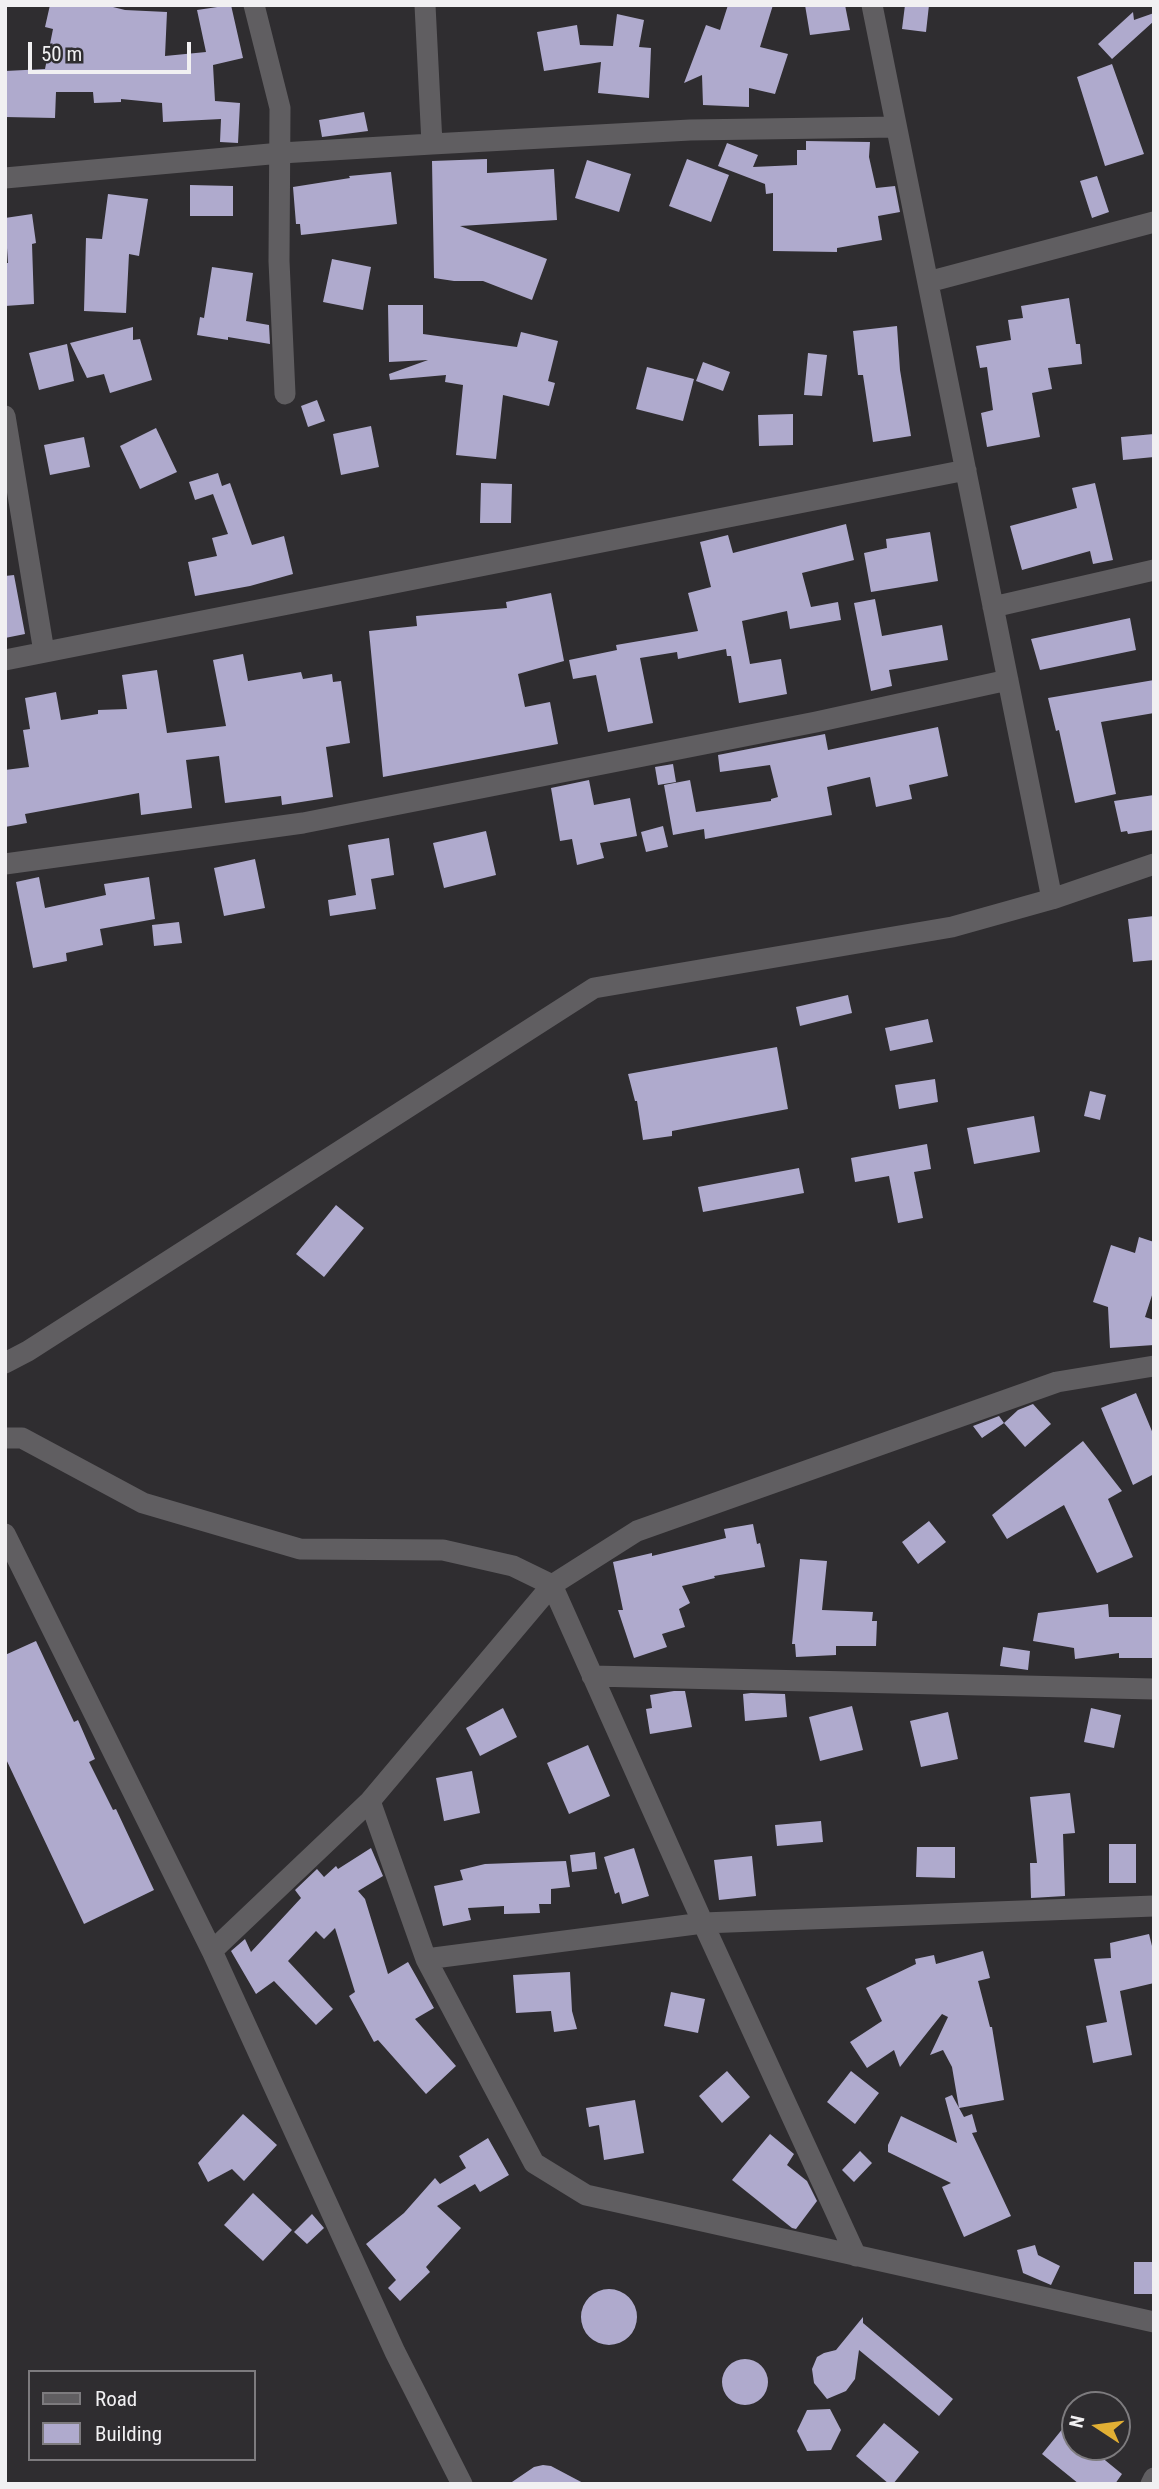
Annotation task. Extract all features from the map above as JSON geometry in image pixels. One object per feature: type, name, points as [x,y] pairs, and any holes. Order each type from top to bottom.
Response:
[{"type":"street","points":[[254,5],[280,108],[279,261],[285,394]]},
{"type":"street","points":[[425,5],[432,144]]},
{"type":"street","points":[[872,5],[1052,899]]},
{"type":"street","points":[[5,178],[281,153],[432,144],[690,130],[896,127]]},
{"type":"street","points":[[928,282],[1154,222]]},
{"type":"street","points":[[5,416],[44,652]]},
{"type":"street","points":[[5,660],[966,470]]},
{"type":"street","points":[[993,607],[1154,569]]},
{"type":"street","points":[[5,864],[303,823],[816,722],[1008,680]]},
{"type":"street","points":[[5,1363],[28,1351],[594,988],[952,927],[1052,899],[1154,864]]},
{"type":"street","points":[[212,1951],[370,1801],[552,1585],[637,1531],[1057,1382],[1154,1366]]},
{"type":"street","points":[[5,1438],[22,1438],[142,1503],[300,1549],[443,1550],[513,1566],[552,1585],[856,2256]]},
{"type":"street","points":[[5,1534],[212,1951],[394,2352],[462,2484]]},
{"type":"street","points":[[592,1676],[1154,1689]]},
{"type":"street","points":[[370,1801],[426,1959],[534,2163],[586,2195],[1154,2322]]},
{"type":"street","points":[[426,1959],[703,1923],[1154,1906]]},
{"type":"street","points":[[1151,2484],[1154,2478]]},
{"type":"building","points":[[50,5],[105,5],[125,10],[167,12],[165,56],[206,52],[197,10],[231,5],[243,58],[213,65],[215,101],[240,103],[238,143],[220,142],[221,119],[163,122],[162,103],[121,99],[121,102],[94,103],[93,92],[56,92],[55,118],[5,117],[5,71],[45,69],[53,29],[45,27]]},
{"type":"building","points":[[728,5],[773,5],[760,47],[788,54],[775,94],[749,88],[749,107],[703,105],[702,75],[684,83],[706,25],[720,30]]},
{"type":"building","points":[[805,5],[845,5],[850,30],[810,35]]},
{"type":"building","points":[[905,5],[929,5],[926,32],[902,29]]},
{"type":"building","points":[[1133,12],[1134,20],[1154,13],[1154,21],[1112,59],[1098,44]]},
{"type":"building","points":[[617,14],[644,20],[639,47],[651,48],[649,98],[598,93],[601,62],[544,71],[537,32],[577,25],[580,45],[613,46]]},
{"type":"building","points":[[1112,64],[1144,154],[1105,166],[1077,77]]},
{"type":"building","points":[[364,112],[368,131],[322,137],[319,120]]},
{"type":"building","points":[[806,141],[870,142],[869,157],[876,188],[895,186],[900,212],[878,216],[882,240],[837,248],[837,252],[773,251],[773,193],[766,194],[765,184],[718,166],[727,143],[758,155],[753,167],[797,165],[797,150],[806,150]]},
{"type":"building","points":[[487,159],[487,173],[554,169],[557,220],[460,226],[547,259],[532,300],[483,281],[434,278],[432,161]]},
{"type":"building","points":[[687,159],[729,175],[711,222],[669,206]]},
{"type":"building","points":[[587,160],[631,174],[619,212],[575,198]]},
{"type":"building","points":[[391,172],[397,224],[301,235],[300,224],[296,224],[293,187],[350,178],[349,176]]},
{"type":"building","points":[[1097,176],[1109,212],[1092,218],[1080,181]]},
{"type":"building","points":[[190,185],[233,186],[233,216],[190,216]]},
{"type":"building","points":[[108,194],[148,199],[139,256],[129,254],[126,313],[84,311],[86,238],[102,239]]},
{"type":"building","points":[[32,214],[36,243],[32,244],[34,304],[5,306],[5,263],[8,263],[5,218]]},
{"type":"building","points":[[332,259],[371,267],[363,310],[323,302]]},
{"type":"building","points":[[212,267],[253,273],[246,321],[269,325],[270,344],[197,335],[200,317],[204,318]]},
{"type":"building","points":[[1069,298],[1082,364],[1048,368],[1052,389],[1032,393],[1040,437],[987,447],[981,413],[993,410],[987,367],[980,368],[976,346],[1011,340],[1008,320],[1023,318],[1021,306]]},
{"type":"building","points":[[388,305],[423,305],[423,334],[517,347],[521,332],[558,341],[548,381],[555,383],[549,406],[503,395],[496,459],[456,455],[463,385],[445,382],[446,375],[390,380],[389,374],[428,360],[389,362]]},
{"type":"building","points":[[897,326],[900,370],[911,436],[873,442],[863,375],[858,375],[853,331]]},
{"type":"building","points":[[133,327],[133,340],[140,339],[152,380],[110,393],[104,374],[87,378],[70,343]]},
{"type":"building","points":[[67,344],[74,381],[39,390],[29,353]]},
{"type":"building","points":[[808,353],[827,355],[822,396],[804,395]]},
{"type":"building","points":[[703,362],[730,372],[723,391],[696,381]]},
{"type":"building","points":[[647,367],[694,379],[683,421],[636,409]]},
{"type":"building","points":[[317,400],[325,421],[308,427],[301,406]]},
{"type":"building","points":[[793,414],[793,445],[759,446],[758,415]]},
{"type":"building","points":[[371,426],[379,467],[341,475],[333,434]]},
{"type":"building","points":[[156,428],[177,472],[140,489],[120,446]]},
{"type":"building","points":[[1154,434],[1154,457],[1123,460],[1121,437]]},
{"type":"building","points":[[84,437],[90,467],[50,475],[44,445]]},
{"type":"building","points":[[218,473],[222,486],[230,483],[252,545],[284,536],[293,574],[250,586],[195,596],[188,562],[217,556],[212,538],[228,534],[213,494],[195,500],[189,482]]},
{"type":"building","points":[[481,483],[512,484],[511,523],[480,523]]},
{"type":"building","points":[[1095,483],[1113,560],[1093,564],[1090,551],[1022,570],[1010,526],[1077,508],[1072,488]]},
{"type":"building","points":[[846,524],[854,560],[802,573],[811,607],[838,602],[841,620],[790,629],[787,611],[742,621],[750,664],[781,659],[787,694],[739,703],[731,656],[727,656],[726,649],[678,659],[677,652],[640,658],[653,723],[608,732],[596,675],[573,679],[569,660],[617,650],[616,645],[698,631],[688,593],[711,587],[700,542],[728,535],[733,553]]},
{"type":"building","points":[[930,532],[938,581],[871,592],[864,553],[887,548],[886,539]]},
{"type":"building","points":[[14,575],[25,634],[5,638],[5,576]]},
{"type":"building","points":[[551,593],[564,661],[518,674],[525,707],[550,702],[558,744],[383,777],[369,631],[417,626],[416,616],[507,608],[506,602]]},
{"type":"building","points":[[875,599],[882,636],[942,625],[948,660],[889,670],[892,686],[871,691],[854,603]]},
{"type":"building","points":[[1130,618],[1136,650],[1040,670],[1031,639]]},
{"type":"building","points":[[243,654],[248,681],[301,672],[303,679],[332,674],[333,682],[341,681],[350,743],[326,747],[333,797],[282,805],[281,796],[225,803],[219,756],[186,760],[192,808],[141,815],[139,793],[25,814],[27,823],[5,827],[5,770],[29,767],[23,730],[30,729],[25,698],[56,692],[61,720],[98,714],[98,710],[127,709],[122,675],[157,670],[167,733],[226,726],[213,660]]},
{"type":"building","points":[[1154,680],[1154,713],[1101,722],[1116,794],[1075,803],[1059,730],[1056,731],[1048,698]]},
{"type":"building","points":[[938,727],[948,776],[909,785],[912,799],[876,807],[870,777],[827,787],[832,815],[705,839],[704,829],[673,835],[664,785],[690,780],[696,812],[771,801],[778,797],[770,765],[720,772],[718,755],[825,734],[828,750]]},
{"type":"building","points":[[673,764],[676,782],[658,785],[655,767]]},
{"type":"building","points":[[589,780],[594,805],[630,798],[637,836],[600,843],[604,858],[577,865],[572,839],[560,841],[551,788]]},
{"type":"building","points":[[1154,795],[1154,830],[1128,834],[1127,831],[1121,832],[1114,801]]},
{"type":"building","points":[[663,826],[668,847],[646,852],[641,832]]},
{"type":"building","points":[[486,831],[496,875],[444,888],[433,843]]},
{"type":"building","points":[[389,838],[394,875],[371,879],[376,909],[330,916],[328,900],[356,895],[348,845]]},
{"type":"building","points":[[255,859],[265,908],[224,916],[214,868]]},
{"type":"building","points":[[39,877],[45,908],[106,895],[104,884],[149,877],[155,919],[100,929],[103,945],[66,953],[67,961],[33,968],[16,882]]},
{"type":"building","points":[[1154,916],[1154,960],[1133,962],[1128,919]]},
{"type":"building","points":[[179,922],[182,943],[154,946],[152,925]]},
{"type":"building","points":[[848,995],[852,1013],[800,1026],[796,1007]]},
{"type":"building","points":[[928,1019],[933,1042],[890,1051],[885,1028]]},
{"type":"building","points":[[777,1047],[788,1109],[672,1131],[672,1136],[643,1140],[637,1101],[628,1074]]},
{"type":"building","points":[[935,1079],[938,1102],[899,1109],[895,1085]]},
{"type":"building","points":[[1090,1091],[1106,1095],[1100,1120],[1084,1116]]},
{"type":"building","points":[[1034,1116],[1040,1152],[974,1164],[967,1128]]},
{"type":"building","points":[[927,1144],[931,1169],[914,1172],[923,1218],[898,1223],[889,1176],[855,1182],[851,1158]]},
{"type":"building","points":[[799,1168],[804,1193],[703,1212],[698,1187]]},
{"type":"building","points":[[336,1205],[364,1228],[324,1277],[296,1254]]},
{"type":"building","points":[[1139,1237],[1154,1242],[1154,1289],[1145,1317],[1154,1320],[1154,1345],[1110,1348],[1108,1307],[1093,1302],[1111,1245],[1135,1253]]},
{"type":"building","points":[[1136,1393],[1154,1436],[1154,1474],[1133,1485],[1101,1408]]},
{"type":"building","points":[[1033,1404],[1051,1424],[1025,1447],[1004,1423],[1018,1410]]},
{"type":"building","points":[[999,1416],[1004,1423],[982,1438],[973,1426]]},
{"type":"building","points":[[1083,1441],[1122,1491],[1108,1499],[1133,1557],[1097,1573],[1064,1505],[1007,1539],[992,1515]]},
{"type":"building","points":[[929,1521],[946,1542],[918,1564],[902,1542]]},
{"type":"building","points":[[753,1524],[765,1567],[714,1576],[715,1578],[682,1586],[690,1603],[679,1609],[685,1627],[662,1634],[667,1647],[634,1658],[618,1610],[623,1610],[613,1562],[652,1553],[652,1556],[726,1538],[724,1529]]},
{"type":"building","points":[[800,1559],[827,1561],[822,1610],[873,1612],[872,1621],[877,1621],[876,1646],[836,1646],[836,1655],[796,1657],[795,1644],[792,1644]]},
{"type":"building","points":[[1108,1604],[1109,1617],[1154,1617],[1154,1658],[1119,1658],[1119,1653],[1075,1659],[1074,1648],[1033,1641],[1038,1613]]},
{"type":"building","points":[[36,1641],[74,1722],[78,1720],[95,1759],[89,1762],[113,1810],[116,1809],[154,1890],[84,1924],[5,1757],[5,1655]]},
{"type":"building","points":[[1003,1647],[1030,1651],[1028,1670],[1000,1666]]},
{"type":"building","points":[[685,1691],[692,1727],[650,1734],[646,1709],[652,1708],[650,1695]]},
{"type":"building","points":[[743,1694],[785,1694],[787,1717],[745,1721]]},
{"type":"building","points":[[852,1706],[863,1750],[820,1761],[809,1717]]},
{"type":"building","points":[[503,1708],[517,1737],[480,1756],[466,1728]]},
{"type":"building","points":[[1091,1708],[1121,1715],[1114,1748],[1084,1742]]},
{"type":"building","points":[[948,1712],[958,1759],[921,1767],[910,1721]]},
{"type":"building","points":[[588,1745],[610,1796],[569,1814],[547,1763]]},
{"type":"building","points":[[472,1771],[480,1813],[444,1821],[436,1778]]},
{"type":"building","points":[[1070,1793],[1075,1833],[1063,1834],[1065,1896],[1031,1898],[1030,1863],[1037,1863],[1030,1797]]},
{"type":"building","points":[[821,1821],[823,1842],[777,1846],[775,1825]]},
{"type":"building","points":[[1109,1844],[1136,1844],[1136,1883],[1109,1883]]},
{"type":"building","points":[[917,1847],[955,1847],[955,1878],[916,1877]]},
{"type":"building","points":[[371,1848],[383,1876],[358,1891],[365,1899],[388,1974],[408,1962],[434,2008],[415,2019],[456,2066],[426,2094],[378,2040],[374,2042],[349,1996],[355,1992],[335,1928],[324,1939],[316,1931],[288,1961],[333,2009],[316,2025],[274,1981],[256,1994],[231,1951],[245,1939],[251,1952],[301,1898],[295,1890],[317,1869],[324,1877],[336,1866],[338,1869]]},
{"type":"building","points":[[634,1848],[649,1896],[622,1904],[619,1892],[615,1894],[604,1857]]},
{"type":"building","points":[[595,1852],[597,1869],[572,1872],[570,1855]]},
{"type":"building","points":[[752,1856],[756,1896],[719,1900],[714,1860]]},
{"type":"building","points":[[566,1861],[570,1887],[551,1889],[551,1904],[539,1904],[540,1913],[504,1914],[504,1906],[468,1908],[471,1920],[443,1926],[434,1886],[463,1880],[460,1870],[485,1864]]},
{"type":"building","points":[[1149,1934],[1154,1954],[1154,1983],[1120,1991],[1132,2055],[1093,2063],[1086,2026],[1107,2022],[1094,1959],[1111,1958],[1110,1943]]},
{"type":"building","points":[[983,1951],[990,1978],[978,1981],[992,2027],[1004,2100],[959,2108],[952,2067],[943,2050],[930,2055],[948,2017],[942,2014],[900,2067],[894,2050],[867,2068],[850,2042],[882,2021],[866,1988],[916,1964],[915,1959],[934,1955],[936,1964]]},
{"type":"building","points":[[570,1972],[572,2011],[577,2029],[554,2032],[551,2011],[516,2013],[513,1975]]},
{"type":"building","points":[[671,1992],[705,1999],[698,2033],[664,2026]]},
{"type":"building","points":[[727,2071],[750,2097],[722,2123],[699,2096]]},
{"type":"building","points":[[851,2071],[879,2093],[855,2124],[827,2102]]},
{"type":"building","points":[[952,2095],[964,2117],[972,2114],[977,2132],[972,2133],[1011,2216],[964,2237],[942,2187],[951,2183],[888,2152],[888,2145],[901,2116],[957,2143],[945,2098]]},
{"type":"building","points":[[635,2100],[644,2153],[604,2160],[599,2125],[589,2127],[586,2108]]},
{"type":"building","points":[[243,2114],[277,2145],[244,2181],[232,2169],[208,2182],[198,2163]]},
{"type":"building","points":[[770,2134],[794,2154],[787,2165],[807,2181],[817,2201],[796,2229],[732,2180]]},
{"type":"building","points":[[488,2138],[509,2175],[480,2192],[475,2184],[437,2206],[461,2228],[426,2267],[430,2272],[400,2301],[388,2288],[396,2280],[366,2244],[404,2213],[435,2178],[440,2184],[466,2168],[459,2156]]},
{"type":"building","points":[[860,2151],[872,2163],[854,2182],[842,2170]]},
{"type":"building","points":[[253,2193],[292,2230],[263,2261],[224,2225]]},
{"type":"building","points":[[312,2214],[324,2228],[307,2244],[294,2232]]},
{"type":"building","points":[[1035,2245],[1038,2255],[1060,2266],[1051,2285],[1023,2273],[1017,2250]]},
{"type":"building","points":[[1134,2262],[1154,2262],[1154,2294],[1134,2294]]},
{"type":"building","points":[[609,2289],[620,2291],[629,2297],[635,2306],[635,2328],[629,2337],[620,2343],[609,2345],[598,2343],[589,2337],[583,2328],[581,2317],[583,2306],[589,2297],[598,2291]]},
{"type":"building","points":[[863,2317],[863,2323],[953,2399],[939,2416],[859,2350],[855,2379],[846,2391],[827,2399],[814,2383],[812,2369],[817,2357],[836,2350]]},
{"type":"building","points":[[745,2359],[761,2366],[768,2382],[761,2398],[745,2405],[729,2398],[722,2382],[729,2366]]},
{"type":"building","points":[[830,2409],[841,2430],[831,2450],[807,2451],[797,2431],[807,2410]]},
{"type":"building","points":[[884,2423],[919,2452],[893,2484],[889,2484],[856,2456]]},
{"type":"building","points":[[1061,2431],[1061,2461],[1106,2461],[1122,2474],[1115,2484],[1079,2484],[1042,2454]]},
{"type":"building","points":[[551,2466],[585,2484],[509,2484],[534,2467]]}]
